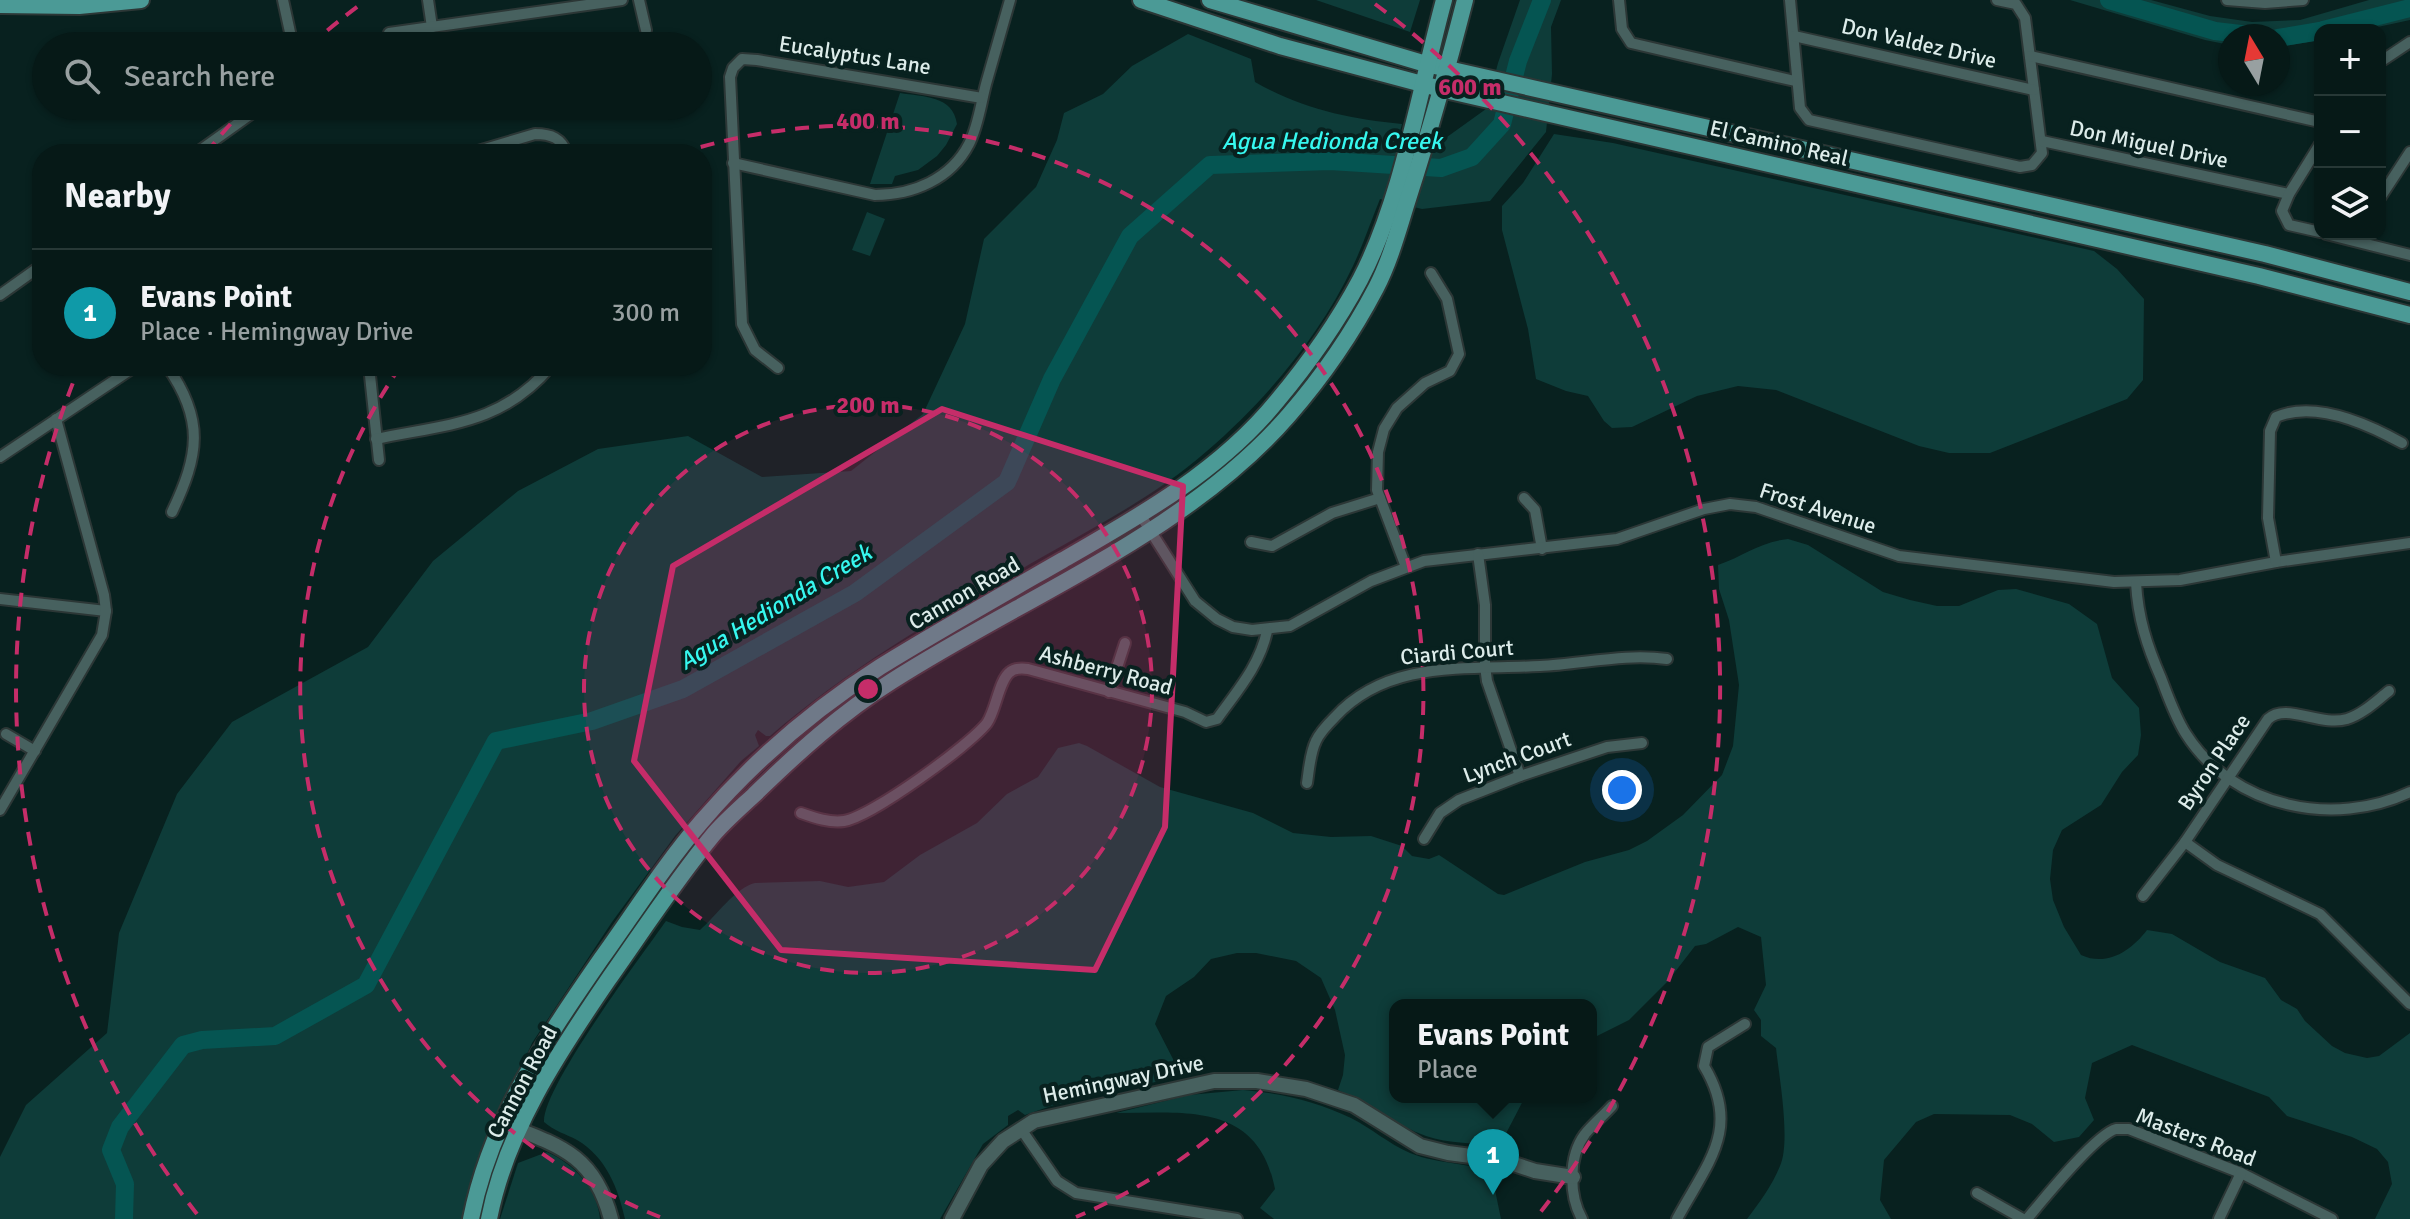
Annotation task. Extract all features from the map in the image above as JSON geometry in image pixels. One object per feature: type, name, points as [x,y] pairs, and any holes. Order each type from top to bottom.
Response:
[{"type":"main road","points":[[0,5],[79,6],[141,0]]},
{"type":"main road","name":"El Camino Real","points":[[1141,0],[1280,46],[1489,101],[2259,276],[2410,315]]},
{"type":"main road","name":"El Camino Real","points":[[1210,0],[1426,64],[2249,250],[2410,292]]},
{"type":"main road","name":"Cannon Road","points":[[489,1219],[494,1195],[519,1130],[561,1049],[715,833],[798,751],[889,683],[1151,531],[1211,488],[1260,446],[1333,358],[1376,288],[1389,259],[1407,147],[1444,0]]},
{"type":"main road","name":"Cannon Road","points":[[471,1219],[477,1191],[501,1123],[546,1040],[638,906],[702,822],[745,776],[830,701],[879,668],[1141,516],[1200,474],[1248,433],[1276,403],[1318,348],[1360,280],[1424,149],[1465,0]]},
{"type":"street","points":[[283,0],[290,32]]},
{"type":"street","points":[[428,0],[432,27]]},
{"type":"street","points":[[396,32],[622,0]]},
{"type":"street","points":[[639,0],[646,30]]},
{"type":"street","points":[[778,368],[755,350],[742,324],[733,163],[875,195],[915,191],[952,167],[969,144],[1010,0]]},
{"type":"street","points":[[1619,0],[1622,29],[1631,43],[1795,81]]},
{"type":"street","name":"Don Miguel Drive","points":[[1790,0],[1797,51],[1795,81],[1800,108],[1809,120],[2020,167],[2032,165],[2042,153],[2042,141],[2289,194]]},
{"type":"street","points":[[1997,0],[2016,4],[2025,18],[2042,141]]},
{"type":"street","points":[[2227,0],[2265,3],[2303,0]]},
{"type":"street","name":"Don Valdez Drive","points":[[1794,36],[2034,90]]},
{"type":"street","points":[[2386,58],[2410,42]]},
{"type":"street","points":[[2030,56],[2314,121]]},
{"type":"street","name":"Eucalyptus Lane","points":[[733,163],[730,77],[733,68],[742,59],[982,98]]},
{"type":"street","points":[[209,144],[242,120]]},
{"type":"street","points":[[502,144],[535,134],[557,138],[561,144]]},
{"type":"street","points":[[2386,189],[2410,152]]},
{"type":"street","points":[[2314,154],[2282,211],[2289,225],[2314,231]]},
{"type":"street","points":[[2363,240],[2410,255]]},
{"type":"street","points":[[0,295],[32,272]]},
{"type":"street","points":[[1406,567],[1377,490],[1378,452],[1384,429],[1397,408],[1425,383],[1450,371],[1459,354],[1447,299],[1431,273]]},
{"type":"street","points":[[0,457],[121,376]]},
{"type":"street","points":[[172,512],[190,475],[195,446],[192,412],[174,376]]},
{"type":"street","points":[[370,376],[379,460]]},
{"type":"street","points":[[376,439],[478,418],[500,410],[533,387],[542,376]]},
{"type":"street","points":[[2276,562],[2268,518],[2270,431],[2276,417],[2289,411],[2322,412],[2379,430],[2402,443]]},
{"type":"street","points":[[0,810],[102,635],[106,611],[56,419]]},
{"type":"street","points":[[1251,542],[1272,546],[1332,513],[1380,498]]},
{"type":"street","points":[[1524,498],[1535,510],[1542,549]]},
{"type":"street","name":"Frost Avenue","points":[[1141,516],[1195,601],[1217,619],[1233,627],[1267,631],[1290,626],[1371,581],[1424,561],[1617,539],[1704,509],[1730,504],[1756,507],[1899,556],[2136,583],[2180,580],[2276,562],[2410,543]]},
{"type":"street","points":[[1478,554],[1485,605],[1485,666],[1520,776]]},
{"type":"street","points":[[2136,583],[2140,624],[2178,718],[2196,748],[2230,778],[2262,797],[2321,811],[2347,811],[2392,800],[2410,792]]},
{"type":"street","points":[[0,599],[106,611]]},
{"type":"street","name":"Ashberry Road","points":[[801,813],[822,820],[844,821],[868,813],[966,744],[987,722],[1005,677],[1014,670],[1028,669],[1185,712],[1206,722],[1217,719],[1252,672],[1264,647],[1267,631]]},
{"type":"street","points":[[1109,692],[1125,643]]},
{"type":"street","name":"Ciardi Court","points":[[1307,783],[1315,742],[1320,734],[1347,704],[1369,688],[1392,678],[1420,672],[1485,666],[1539,666],[1641,655],[1667,659]]},
{"type":"street","name":"Byron Place","points":[[2143,896],[2185,842],[2274,713],[2284,711],[2318,721],[2346,719],[2370,707],[2389,691]]},
{"type":"street","points":[[6,734],[35,751]]},
{"type":"street","name":"Lynch Court","points":[[1424,839],[1440,813],[1459,800],[1607,747],[1642,743]]},
{"type":"street","points":[[2185,842],[2217,865],[2320,914],[2410,1004]]},
{"type":"street","points":[[1677,1219],[1716,1146],[1723,1121],[1717,1087],[1704,1066],[1708,1047],[1745,1024]]},
{"type":"street","name":"Hemingway Drive","points":[[952,1219],[981,1165],[1003,1141],[1034,1121],[1214,1081],[1257,1081],[1306,1089],[1354,1105],[1420,1146],[1502,1160],[1535,1171],[1573,1177]]},
{"type":"street","points":[[1582,1219],[1575,1205],[1573,1177],[1576,1155],[1584,1135],[1612,1106]]},
{"type":"street","points":[[501,1123],[561,1147],[584,1164],[600,1185],[611,1219]]},
{"type":"street","points":[[1021,1129],[1057,1181],[1076,1193],[1237,1219]]},
{"type":"street","name":"Masters Road","points":[[2025,1219],[2095,1145],[2117,1129],[2129,1129],[2241,1173],[2332,1219]]},
{"type":"street","points":[[2219,1219],[2241,1173]]},
{"type":"street","points":[[1977,1193],[2025,1219]]},
{"type":"highlighted area","points":[[942,409],[1183,486],[1165,827],[1095,970],[781,950],[634,761],[673,566]]},
{"type":"shaded area","points":[[1316,0],[1420,0],[1410,32]]},
{"type":"shaded area","points":[[1520,0],[1561,0],[1551,27],[1552,74],[1546,132],[1490,201],[1422,209],[1380,199],[1340,292],[1308,342],[1250,411],[1207,451],[1128,508],[937,618],[868,662],[770,736],[758,730],[755,735],[759,746],[741,761],[675,836],[612,922],[532,1043],[473,1173],[463,1219],[0,1219],[0,1157],[26,1105],[107,1033],[119,933],[177,794],[232,722],[368,647],[433,561],[518,491],[598,449],[688,436],[762,477],[851,471],[923,414],[965,324],[984,239],[1036,187],[1057,140],[1064,113],[1103,94],[1132,66],[1188,34],[1251,59],[1255,82],[1290,99],[1326,111],[1402,124],[1396,146],[1438,151],[1447,137],[1486,109]]},
{"type":"shaded area","points":[[2070,0],[2151,0],[2210,16],[2252,22],[2300,20],[2369,0],[2410,0],[2410,20],[2386,25],[2314,24],[2314,41],[2290,45],[2290,24],[2218,24],[2218,43]]},
{"type":"shaded area","points":[[900,93],[936,99],[950,107],[957,124],[937,156],[918,170],[895,176],[892,184],[870,184]]},
{"type":"shaded area","points":[[1554,134],[1613,143],[2094,251],[2117,269],[2144,299],[2143,380],[2127,399],[1990,453],[1949,453],[1919,446],[1776,390],[1738,386],[1697,396],[1632,427],[1612,428],[1588,396],[1536,379],[1528,329],[1502,230],[1502,206],[1523,183]]},
{"type":"shaded area","points":[[867,212],[885,219],[870,256],[852,250]]},
{"type":"shaded area","points":[[1788,539],[1808,545],[1883,592],[1910,600],[1937,606],[1959,606],[1998,590],[2016,589],[2069,604],[2097,624],[2112,678],[2139,708],[2141,735],[2138,755],[2122,772],[2101,805],[2062,830],[2053,850],[2050,879],[2053,900],[2064,927],[2081,955],[2100,959],[2118,955],[2147,930],[2172,934],[2220,962],[2265,978],[2281,1000],[2297,1009],[2305,1021],[2332,1046],[2345,1053],[2367,1058],[2379,1056],[2410,1033],[2410,1219],[2375,1219],[2392,1184],[2388,1162],[2377,1149],[2352,1137],[2287,1116],[2269,1097],[2132,1045],[2092,1063],[2085,1098],[2094,1120],[2079,1137],[2054,1142],[2032,1124],[2010,1115],[1934,1114],[1916,1122],[1884,1160],[1880,1200],[1891,1219],[1747,1219],[1780,1166],[1784,1125],[1776,1048],[1761,1036],[1761,1020],[1754,1010],[1766,985],[1761,937],[1738,927],[1706,944],[1695,946],[1668,981],[1629,1020],[1597,1036],[1597,999],[1389,999],[1389,1103],[1522,1103],[1500,1145],[1453,1142],[1426,1136],[1338,1090],[1345,1055],[1335,1010],[1321,978],[1296,961],[1256,953],[1237,953],[1211,959],[1194,977],[1166,996],[1155,1024],[1173,1059],[1186,1075],[1054,1105],[1025,1115],[1018,1110],[1008,1116],[1008,1125],[983,1144],[940,1219],[625,1219],[619,1196],[596,1155],[577,1140],[544,1122],[548,1105],[575,1052],[666,921],[700,930],[733,896],[755,883],[820,881],[848,887],[884,882],[920,855],[977,823],[1007,794],[1038,777],[1058,748],[1079,743],[1160,787],[1253,813],[1293,833],[1331,837],[1371,836],[1402,846],[1412,856],[1429,859],[1439,855],[1498,894],[1504,895],[1585,862],[1629,850],[1683,815],[1722,775],[1733,746],[1739,685],[1729,620],[1719,589],[1718,565]]},
{"type":"shaded area","points":[[1243,1090],[1285,1096],[1325,1107],[1421,1157],[1507,1175],[1495,1190],[1501,1219],[1274,1219],[1260,1208],[1275,1189],[1266,1161],[1253,1140],[1236,1127],[1215,1118],[1193,1114],[1116,1113],[1189,1095]]},
{"type":"shaded area","points":[[547,1152],[566,1163],[582,1178],[594,1197],[600,1219],[500,1219],[518,1163]]},
{"type":"waterway","name":"Agua Hedionda Creek","points":[[124,1219],[125,1184],[111,1150],[120,1127],[183,1045],[202,1040],[275,1036],[366,985],[496,741],[592,721],[683,689],[855,593],[1007,482],[1052,379],[1130,236],[1210,165],[1330,161],[1441,168],[1472,157],[1502,124],[1518,61],[1542,0]]},
{"type":"waterway","name":"Agua Hedionda Creek","points":[[2109,0],[2218,31]]},
{"type":"waterway","name":"Agua Hedionda Creek","points":[[2347,24],[2410,8]]},
{"type":"waterway","name":"Agua Hedionda Creek","points":[[2290,36],[2314,32]]},
{"type":"waterway","points":[[1330,161],[1370,129]]},
{"type":"place","name":"Evans Point","points":[[1493,1195]]}]
